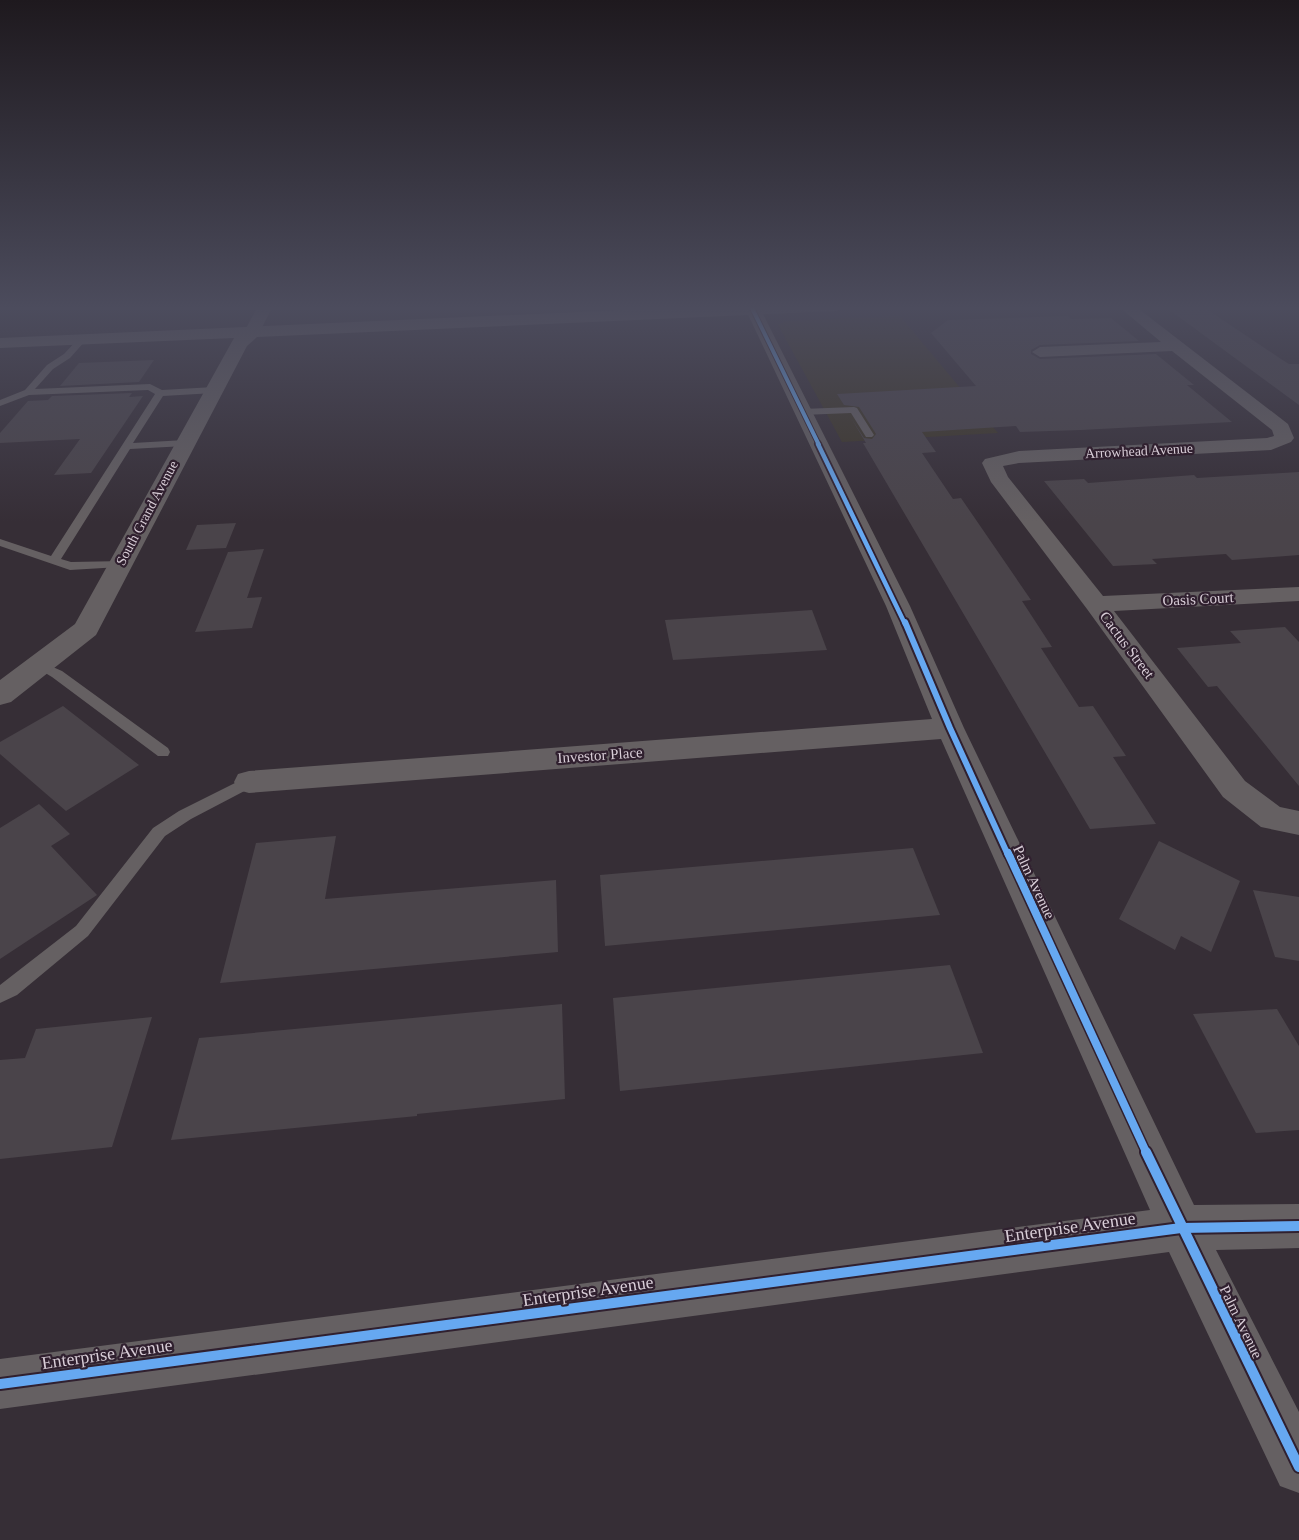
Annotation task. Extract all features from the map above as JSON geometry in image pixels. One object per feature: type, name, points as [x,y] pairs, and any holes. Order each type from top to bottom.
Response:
[{"type":"street","name":"South Grand Avenue","points":[[0,695],[86,629],[220,378]]},
{"type":"street","name":"Palm Avenue","points":[[786,378],[898,606],[950,728],[1181,1228],[1299,1467]]},
{"type":"street","name":"Arrowhead Avenue","points":[[992,463],[1019,457],[1271,444],[1284,438],[1281,428],[1217,378]]},
{"type":"street","name":"Cactus Street","points":[[992,463],[998,478],[1096,604],[1234,789],[1286,820]]},
{"type":"street","name":"Oasis Court","points":[[1096,604],[1299,594]]},
{"type":"street","name":"Investor Place","points":[[249,782],[950,728]]},
{"type":"street","name":"Enterprise Avenue","points":[[0,1384],[1181,1228],[1299,1226]]},
{"type":"lane","points":[[27,392],[40,378]]},
{"type":"lane","points":[[0,403],[27,392],[150,387],[160,393],[214,390]]},
{"type":"lane","points":[[54,560],[160,393]]},
{"type":"lane","points":[[802,412],[854,410],[869,435]]},
{"type":"lane","points":[[126,446],[185,443]]},
{"type":"lane","points":[[0,542],[70,566],[120,563]]},
{"type":"lane","points":[[39,665],[57,674],[163,752]]},
{"type":"lane","points":[[0,994],[10,989],[82,931],[159,832],[185,815],[249,782]]},
{"type":"shaded area","points":[[807,378],[952,378],[998,433],[842,442]]},
{"type":"building","points":[[67,378],[142,378],[139,382],[60,386]]},
{"type":"building","points":[[969,378],[1185,378],[1194,385],[1187,385],[1232,422],[1020,432],[1016,426],[922,432],[936,452],[922,453],[953,499],[961,498],[1031,600],[1022,601],[1052,647],[1041,648],[1079,707],[1093,706],[1126,756],[1113,757],[1156,824],[1090,829],[863,443],[866,443],[851,418],[864,438],[872,439],[876,434],[859,407],[844,405],[837,394],[976,386]]},
{"type":"building","points":[[1262,378],[1299,378],[1299,405]]},
{"type":"building","points":[[132,393],[129,397],[143,396],[91,473],[54,475],[80,439],[0,443],[0,433],[28,401],[48,400],[52,396]]},
{"type":"building","points":[[1299,472],[1299,555],[1232,560],[1226,554],[1152,559],[1157,564],[1113,566],[1044,481],[1084,479],[1088,483],[1194,475],[1197,478]]},
{"type":"building","points":[[236,523],[226,548],[186,550],[197,525]]},
{"type":"building","points":[[264,549],[247,598],[262,597],[252,628],[195,632],[228,552]]},
{"type":"building","points":[[812,610],[827,650],[673,660],[665,620]]},
{"type":"building","points":[[1285,627],[1299,642],[1299,786],[1217,686],[1208,687],[1177,648],[1241,643],[1230,631]]},
{"type":"building","points":[[63,706],[139,765],[66,811],[0,754],[0,742]]},
{"type":"building","points":[[39,804],[70,834],[51,846],[97,895],[0,959],[0,828]]},
{"type":"building","points":[[336,836],[325,899],[556,880],[558,952],[220,983],[256,843]]},
{"type":"building","points":[[1159,841],[1240,881],[1211,952],[1181,936],[1175,950],[1119,919]]},
{"type":"building","points":[[913,848],[940,915],[605,946],[600,875]]},
{"type":"building","points":[[1253,890],[1299,897],[1299,961],[1275,957]]},
{"type":"building","points":[[950,965],[983,1053],[620,1091],[613,998]]},
{"type":"building","points":[[562,1004],[565,1099],[171,1140],[199,1038]]},
{"type":"building","points":[[1277,1009],[1299,1046],[1299,1130],[1256,1133],[1193,1014]]},
{"type":"building","points":[[152,1017],[112,1147],[0,1159],[0,1060],[25,1058],[36,1029]]},
{"type":"cycle path","points":[[786,378],[898,606],[950,728],[1181,1228],[1299,1467]]},
{"type":"cycle path","points":[[0,1384],[1181,1228],[1299,1226]]}]
